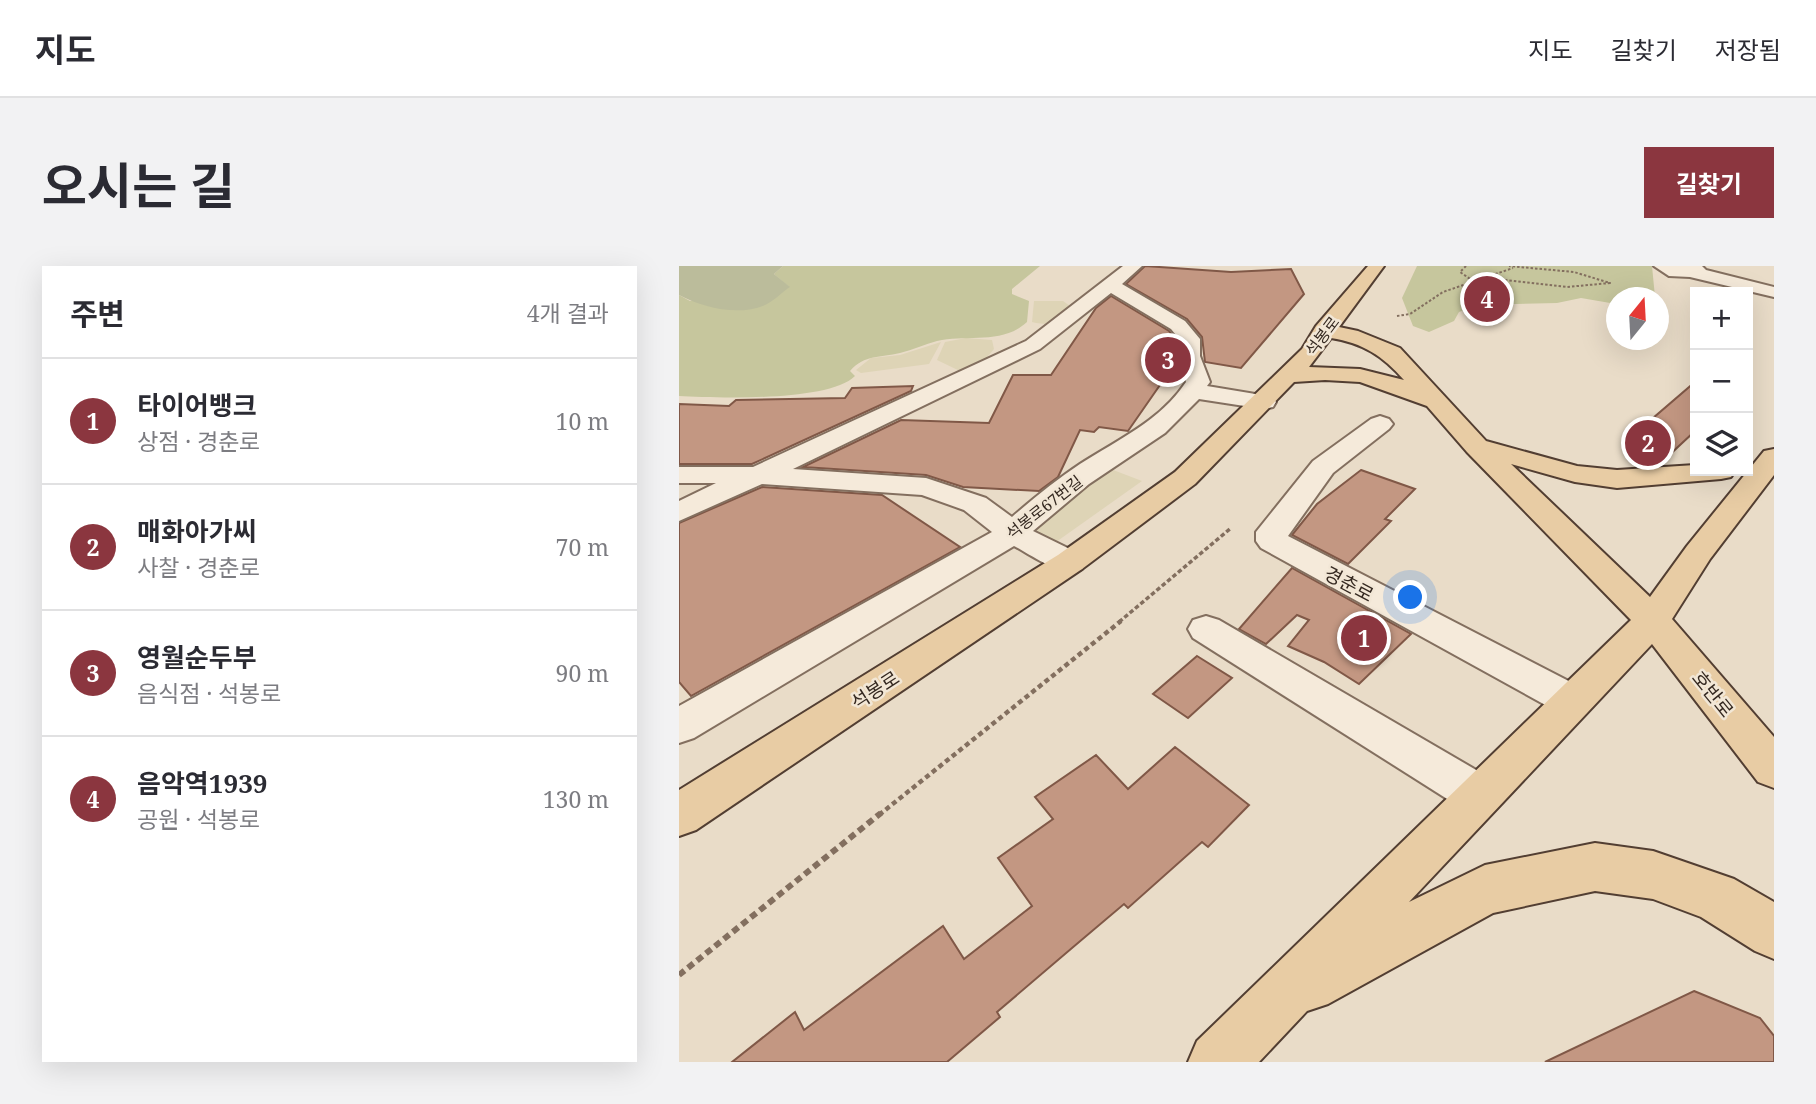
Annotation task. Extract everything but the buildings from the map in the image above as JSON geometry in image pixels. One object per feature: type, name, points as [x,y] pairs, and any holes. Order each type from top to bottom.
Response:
[{"type":"main road","points":[[1369,277],[1381,324],[1408,371]]},
{"type":"main road","name":"석봉로","points":[[679,815],[1070,562],[1185,478],[1310,354],[1324,330],[1369,277]]},
{"type":"main road","points":[[1324,330],[1351,335],[1392,354],[1408,371]]},
{"type":"main road","points":[[1288,376],[1327,371],[1371,376],[1438,405]]},
{"type":"main road","name":"호반로","points":[[1408,371],[1476,446],[1653,620],[1774,769]]},
{"type":"main road","points":[[1476,446],[1575,474],[1617,479],[1690,473]]},
{"type":"main road","points":[[1219,1062],[1275,1001],[1653,620],[1698,552],[1766,464]]},
{"type":"main road","points":[[1275,1001],[1485,890],[1595,867],[1653,875],[1716,897],[1774,932]]},
{"type":"street","points":[[679,512],[1033,345],[1112,276],[1135,266]]},
{"type":"street","points":[[1662,266],[1675,272],[1694,269],[1774,292]]},
{"type":"street","points":[[1112,276],[1185,332],[1190,339],[1189,356],[1198,382],[1193,391],[1264,402]]},
{"type":"street","name":"석봉로67번길","points":[[679,726],[1013,533],[1041,506],[1103,463],[1140,442],[1185,403],[1193,391]]},
{"type":"street","name":"경춘로","points":[[1380,424],[1323,467],[1272,532],[1272,541],[1572,701]]},
{"type":"street","points":[[679,475],[760,475],[926,487],[975,504],[1013,533],[1070,562]]},
{"type":"street","points":[[1206,629],[1479,795]]},
{"type":"path","points":[[1466,266],[1460,272],[1474,282]]},
{"type":"path","points":[[1487,278],[1576,288],[1598,288],[1610,283],[1599,276],[1582,272],[1509,266]]},
{"type":"path","points":[[1581,266],[1582,272]]},
{"type":"path","points":[[1381,324],[1410,314],[1415,307],[1438,295],[1516,267]]},
{"type":"path","points":[[679,975],[1144,602],[1233,526]]},
{"type":"shaded area","points":[[1034,301],[1063,301],[1070,306],[1045,324],[1036,323],[1032,322]]},
{"type":"shaded area","points":[[966,338],[992,340],[994,349],[982,363],[964,373],[937,360],[945,342]]},
{"type":"shaded area","points":[[941,342],[929,364],[861,373],[856,370],[871,358],[900,355]]},
{"type":"shaded area","points":[[1108,468],[1142,481],[1056,542],[1030,530]]},
{"type":"green space","points":[[679,266],[783,266],[774,274],[790,287],[757,308],[734,310],[711,307],[679,295]]},
{"type":"green space","points":[[783,266],[1040,266],[1012,289],[1012,294],[1029,301],[1027,322],[1007,334],[948,339],[905,352],[867,359],[850,371],[855,376],[842,384],[822,390],[771,396],[679,396],[679,295],[690,301],[774,297],[789,287],[774,274]]},
{"type":"green space","points":[[1417,266],[1652,266],[1654,287],[1606,287],[1606,302],[1581,298],[1557,303],[1477,305],[1459,312],[1454,321],[1429,332],[1413,326],[1402,298]]},
{"type":"place","name":"음악역1939","points":[[1487,299]]},
{"type":"place","name":"영월순두부","points":[[1168,360]]},
{"type":"place","name":"매화아가씨","points":[[1648,443]]},
{"type":"place","name":"타이어뱅크","points":[[1364,638]]}]
